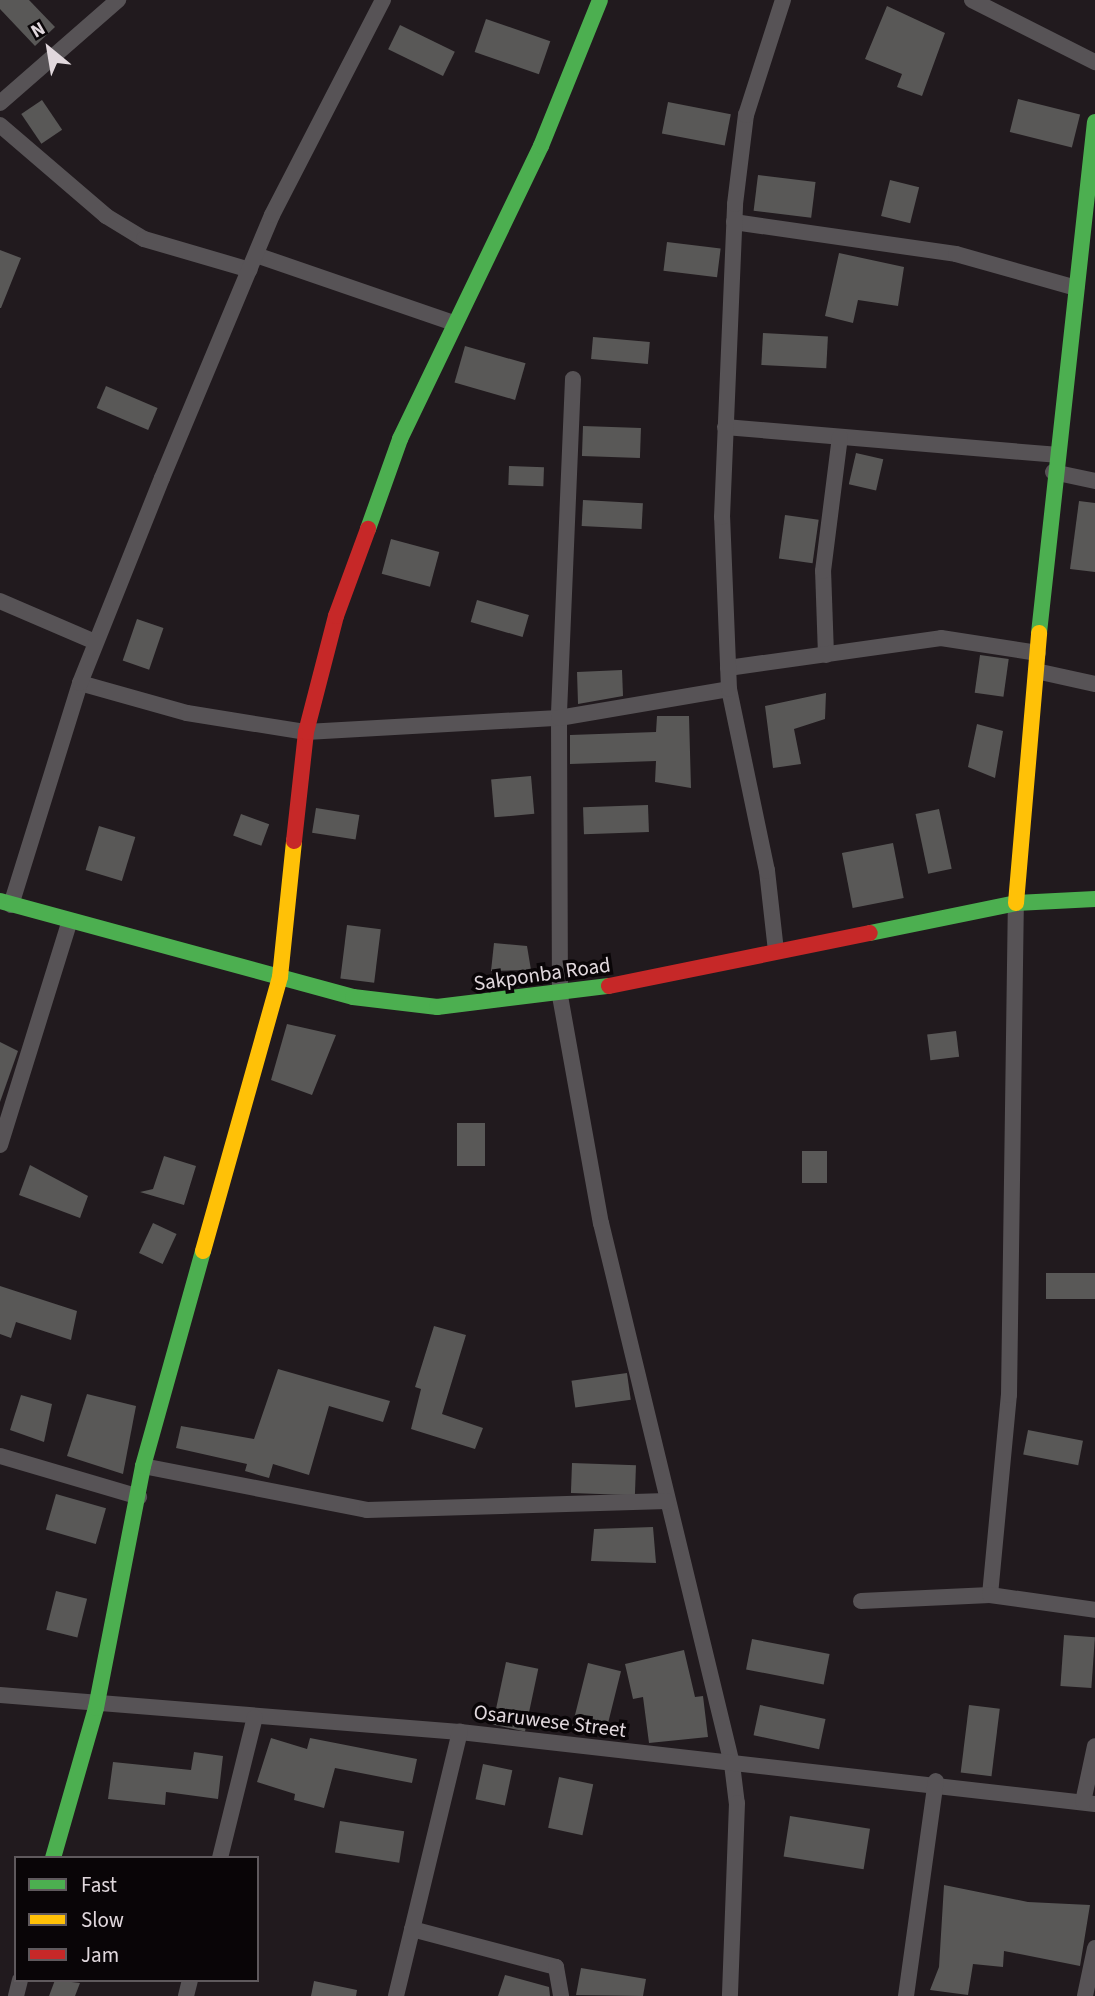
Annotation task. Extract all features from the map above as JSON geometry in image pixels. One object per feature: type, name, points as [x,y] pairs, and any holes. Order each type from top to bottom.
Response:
[{"type":"street","points":[[0,103],[118,0]]},
{"type":"street","points":[[5,903],[95,642],[253,263],[383,0]]},
{"type":"street","points":[[54,1856],[96,1707],[143,1466],[280,977],[306,732],[340,603],[400,439],[541,146],[600,0]]},
{"type":"street","points":[[776,951],[767,871],[729,689],[725,427],[734,222],[746,115],[783,0]]},
{"type":"street","points":[[972,0],[1095,62]]},
{"type":"street","points":[[990,1595],[1010,1395],[1016,903],[1053,472],[1095,122]]},
{"type":"street","points":[[0,125],[106,216],[144,239],[253,263],[454,323]]},
{"type":"street","points":[[734,222],[956,254],[1076,288]]},
{"type":"street","points":[[573,379],[559,718],[560,996],[601,1223],[628,1315],[667,1501],[732,1764],[737,1803],[730,1996]]},
{"type":"street","points":[[725,427],[1056,455]]},
{"type":"street","points":[[826,654],[823,571],[840,436]]},
{"type":"street","points":[[1053,472],[1095,481]]},
{"type":"street","points":[[0,601],[95,642]]},
{"type":"street","points":[[728,668],[941,638],[1038,653]]},
{"type":"street","points":[[1036,671],[1095,684]]},
{"type":"street","points":[[80,683],[187,713],[306,732],[559,718],[729,689]]},
{"type":"street","name":"Sakponba Road","points":[[5,903],[69,924],[354,997],[436,1007],[560,996],[1016,903],[1095,899]]},
{"type":"street","points":[[0,1145],[69,924]]},
{"type":"street","points":[[0,1456],[139,1497]]},
{"type":"street","points":[[143,1466],[368,1510],[667,1501]]},
{"type":"street","points":[[861,1601],[990,1595],[1095,1610]]},
{"type":"street","name":"Osaruwese Street","points":[[0,1695],[96,1707],[460,1732],[732,1764],[936,1781],[1089,1803]]},
{"type":"street","points":[[220,1856],[255,1717]]},
{"type":"street","points":[[396,1996],[460,1732]]},
{"type":"street","points":[[1089,1803],[1095,1746]]},
{"type":"street","points":[[906,1996],[936,1781]]},
{"type":"street","points":[[412,1929],[556,1967],[561,1996]]},
{"type":"street","points":[[1085,1996],[1095,1948]]},
{"type":"building","points":[[0,0],[29,0],[55,27],[35,46],[0,9]]},
{"type":"building","points":[[887,6],[945,33],[922,96],[897,87],[902,74],[865,59]]},
{"type":"building","points":[[486,19],[550,41],[539,74],[475,52]]},
{"type":"building","points":[[400,25],[455,52],[443,76],[388,49]]},
{"type":"building","points":[[1018,99],[1080,114],[1072,147],[1010,132]]},
{"type":"building","points":[[42,100],[62,130],[41,144],[21,114]]},
{"type":"building","points":[[668,102],[731,114],[725,146],[662,133]]},
{"type":"building","points":[[758,175],[816,182],[811,218],[754,211]]},
{"type":"building","points":[[890,180],[919,187],[910,223],[881,216]]},
{"type":"building","points":[[667,242],[721,249],[717,277],[663,271]]},
{"type":"building","points":[[0,250],[21,258],[1,308],[0,308]]},
{"type":"building","points":[[839,253],[904,267],[898,306],[858,300],[853,323],[825,316]]},
{"type":"building","points":[[763,333],[828,336],[826,368],[761,365]]},
{"type":"building","points":[[593,337],[650,342],[648,364],[591,359]]},
{"type":"building","points":[[465,346],[526,363],[515,400],[455,383]]},
{"type":"building","points":[[106,386],[158,408],[148,430],[97,408]]},
{"type":"building","points":[[583,426],[641,428],[640,458],[582,456]]},
{"type":"building","points":[[856,453],[883,459],[876,490],[849,484]]},
{"type":"building","points":[[509,466],[544,467],[543,486],[508,485]]},
{"type":"building","points":[[583,500],[643,503],[642,529],[582,526]]},
{"type":"building","points":[[1079,501],[1095,503],[1095,572],[1070,569]]},
{"type":"building","points":[[785,515],[819,520],[813,563],[779,559]]},
{"type":"building","points":[[391,539],[439,552],[430,587],[382,574]]},
{"type":"building","points":[[477,600],[529,615],[523,637],[471,622]]},
{"type":"building","points":[[137,619],[163,628],[149,670],[123,661]]},
{"type":"building","points":[[980,655],[1009,659],[1003,697],[975,693]]},
{"type":"building","points":[[622,670],[623,696],[578,704],[577,672]]},
{"type":"building","points":[[826,693],[825,719],[794,729],[801,764],[773,768],[765,706]]},
{"type":"building","points":[[657,716],[689,716],[691,788],[655,782],[656,761],[570,764],[570,735],[656,732]]},
{"type":"building","points":[[977,724],[1003,731],[995,778],[968,767]]},
{"type":"building","points":[[531,776],[534,814],[494,817],[491,779]]},
{"type":"building","points":[[648,805],[649,832],[584,834],[583,807]]},
{"type":"building","points":[[316,808],[359,815],[356,840],[312,833]]},
{"type":"building","points":[[939,809],[952,869],[928,874],[916,814]]},
{"type":"building","points":[[241,814],[269,824],[261,846],[233,836]]},
{"type":"building","points":[[99,826],[135,837],[122,881],[86,870]]},
{"type":"building","points":[[893,843],[904,898],[853,908],[842,853]]},
{"type":"building","points":[[347,925],[381,929],[374,983],[340,979]]},
{"type":"building","points":[[494,943],[527,946],[531,970],[491,971]]},
{"type":"building","points":[[287,1024],[336,1035],[312,1095],[271,1080]]},
{"type":"building","points":[[956,1031],[959,1057],[930,1060],[927,1035]]},
{"type":"building","points":[[0,1042],[18,1051],[0,1102]]},
{"type":"building","points":[[457,1123],[485,1123],[485,1166],[457,1166]]},
{"type":"building","points":[[802,1151],[827,1151],[827,1183],[802,1183]]},
{"type":"building","points":[[164,1156],[196,1166],[184,1205],[140,1192],[153,1189]]},
{"type":"building","points":[[30,1165],[88,1196],[80,1218],[19,1195]]},
{"type":"building","points":[[153,1223],[177,1234],[163,1264],[139,1253]]},
{"type":"building","points":[[1046,1273],[1095,1273],[1095,1299],[1046,1299]]},
{"type":"building","points":[[0,1286],[77,1311],[71,1340],[16,1322],[11,1338],[0,1334]]},
{"type":"building","points":[[434,1326],[466,1335],[442,1414],[483,1428],[475,1449],[411,1429],[421,1389],[415,1387]]},
{"type":"building","points":[[278,1369],[390,1401],[383,1422],[329,1406],[309,1475],[273,1464],[269,1478],[245,1471],[247,1464],[176,1448],[181,1426],[254,1439]]},
{"type":"building","points":[[627,1373],[631,1400],[575,1408],[572,1381]]},
{"type":"building","points":[[87,1394],[136,1406],[123,1474],[67,1456]]},
{"type":"building","points":[[21,1395],[52,1404],[44,1442],[10,1430]]},
{"type":"building","points":[[1028,1430],[1083,1441],[1078,1465],[1023,1455]]},
{"type":"building","points":[[572,1463],[636,1465],[635,1495],[571,1493]]},
{"type":"building","points":[[56,1494],[106,1508],[96,1544],[46,1530]]},
{"type":"building","points":[[653,1527],[656,1563],[591,1561],[594,1529]]},
{"type":"building","points":[[56,1591],[87,1599],[77,1638],[46,1630]]},
{"type":"building","points":[[1064,1635],[1095,1637],[1091,1688],[1060,1686]]},
{"type":"building","points":[[752,1639],[830,1654],[824,1685],[746,1669]]},
{"type":"building","points":[[684,1650],[695,1697],[703,1696],[708,1737],[649,1743],[643,1697],[633,1699],[625,1664]]},
{"type":"building","points":[[506,1662],[538,1669],[525,1731],[493,1725]]},
{"type":"building","points":[[588,1663],[621,1671],[605,1734],[572,1726]]},
{"type":"building","points":[[760,1705],[826,1719],[819,1749],[754,1735]]},
{"type":"building","points":[[969,1705],[1000,1709],[991,1776],[961,1772]]},
{"type":"building","points":[[271,1738],[307,1749],[310,1738],[417,1759],[412,1783],[335,1768],[324,1808],[294,1800],[295,1794],[257,1782]]},
{"type":"building","points":[[194,1752],[223,1756],[218,1799],[166,1792],[165,1805],[108,1799],[113,1762],[191,1770]]},
{"type":"building","points":[[483,1764],[512,1770],[505,1805],[476,1799]]},
{"type":"building","points":[[559,1777],[593,1784],[582,1835],[548,1828]]},
{"type":"building","points":[[790,1816],[870,1829],[864,1869],[784,1856]]},
{"type":"building","points":[[340,1821],[404,1831],[399,1863],[335,1853]]},
{"type":"building","points":[[944,1885],[1028,1902],[1090,1905],[1080,1966],[1004,1951],[1003,1967],[973,1964],[968,1995],[930,1990],[939,1967]]},
{"type":"building","points":[[581,1968],[646,1979],[643,1996],[576,1995]]},
{"type":"building","points":[[505,1975],[549,1987],[550,1996],[498,1996]]},
{"type":"building","points":[[314,1981],[357,1990],[356,1996],[311,1996]]},
{"type":"building","points":[[54,1982],[80,1983],[75,1996],[49,1996]]},
{"type":"traffic: fast","points":[[368,529],[400,439],[541,146],[600,0]]},
{"type":"traffic: fast","points":[[1039,633],[1095,122]]},
{"type":"traffic: fast","points":[[870,933],[1016,903],[1095,899]]},
{"type":"traffic: fast","points":[[0,901],[353,997],[437,1007],[609,986]]},
{"type":"traffic: fast","points":[[54,1856],[96,1708],[143,1466],[203,1251]]},
{"type":"traffic: slow","points":[[1016,903],[1039,633]]},
{"type":"traffic: slow","points":[[203,1251],[280,977],[294,841]]},
{"type":"traffic: jam","points":[[294,841],[306,732],[336,616],[368,529]]},
{"type":"traffic: jam","points":[[609,986],[870,933]]}]
